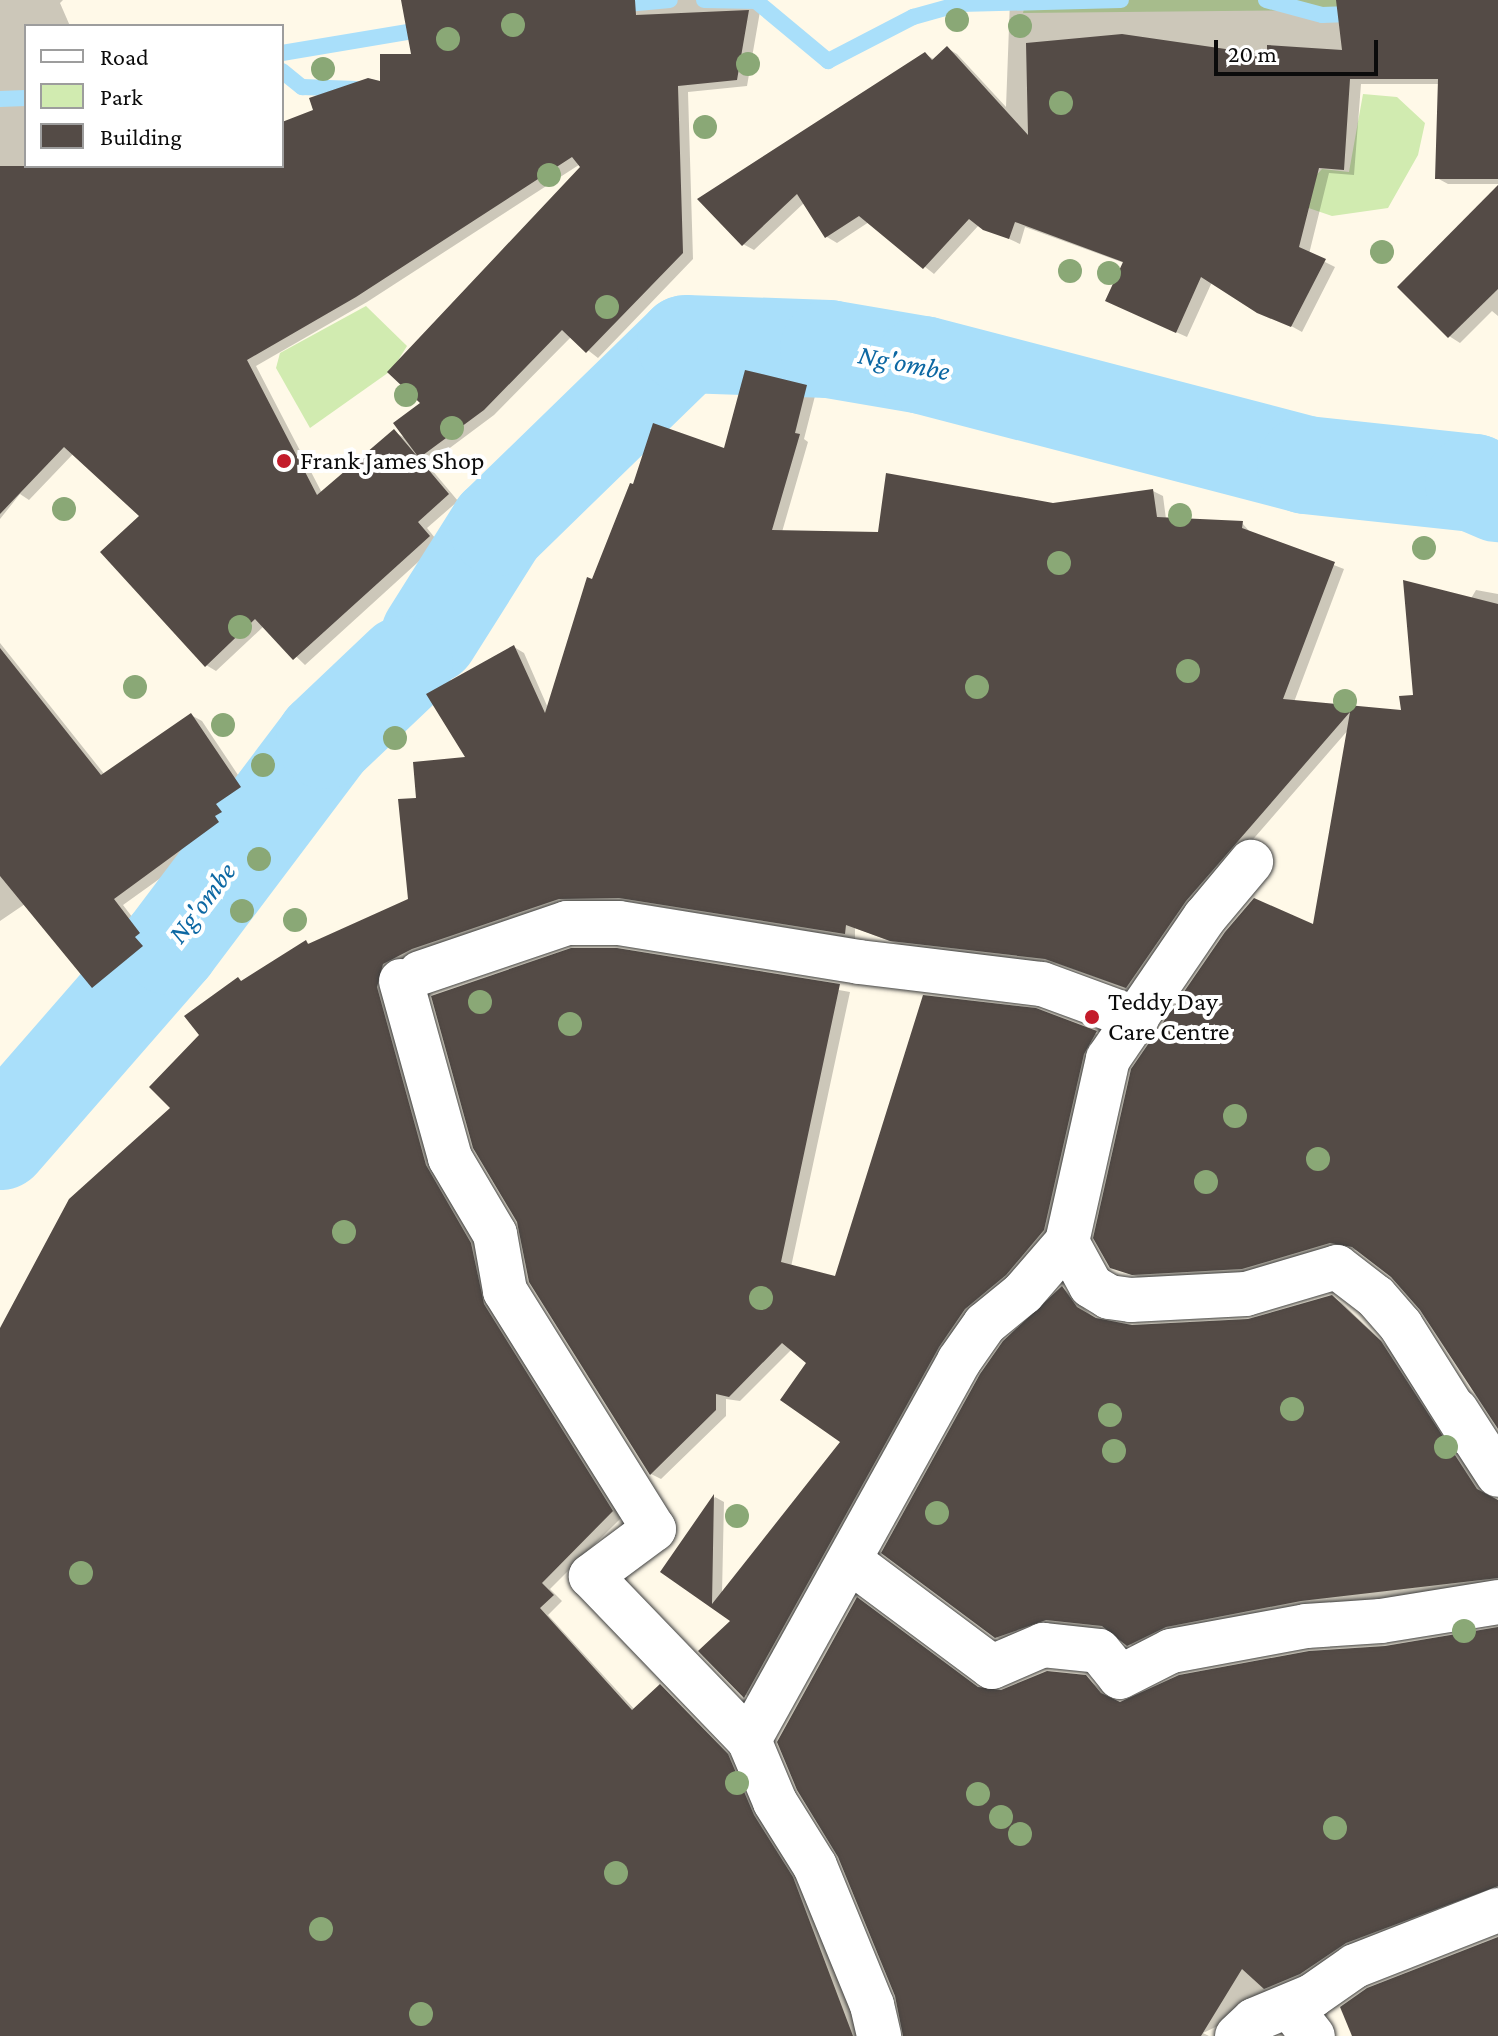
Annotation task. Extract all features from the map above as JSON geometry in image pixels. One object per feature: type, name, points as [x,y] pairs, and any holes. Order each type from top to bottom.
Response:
[{"type":"street","points":[[749,1740],[959,1361],[985,1324],[1023,1293],[1067,1242],[1108,1059],[1205,917],[1251,862]]},
{"type":"street","points":[[879,2036],[872,2005],[815,1866],[775,1802],[749,1740],[591,1576],[654,1529],[505,1291],[495,1234],[450,1158],[410,977],[567,923],[619,923],[859,962],[1042,984],[1137,1019]]},
{"type":"street","points":[[1067,1242],[1091,1286],[1109,1297],[1131,1300],[1246,1294],[1337,1267],[1376,1297],[1401,1326],[1498,1475]]},
{"type":"street","points":[[850,1561],[992,1667],[1043,1645],[1099,1651],[1120,1677],[1171,1651],[1306,1626],[1381,1621],[1498,1602]]},
{"type":"street","points":[[1237,2036],[1254,2020],[1301,2021],[1355,1966],[1498,1910]]},
{"type":"green space","points":[[1026,0],[1498,0],[1498,8],[1023,13]]},
{"type":"green space","points":[[1363,94],[1397,97],[1425,123],[1418,155],[1388,208],[1332,216],[1291,202],[1322,169],[1349,172]]},
{"type":"green space","points":[[366,306],[407,346],[392,370],[310,428],[276,368],[280,353]]},
{"type":"building","points":[[401,0],[635,0],[636,15],[749,10],[737,80],[678,86],[683,253],[586,353],[562,330],[484,410],[419,458],[393,423],[420,403],[387,372],[580,167],[572,157],[356,297],[247,360],[317,495],[394,429],[449,494],[418,522],[430,536],[293,660],[255,619],[205,667],[100,552],[139,516],[64,447],[0,514],[0,166],[284,168],[284,121],[313,110],[309,98],[368,78],[380,81],[380,54],[411,54]]},
{"type":"building","points":[[1336,0],[1498,0],[1498,179],[1435,179],[1438,79],[1350,79],[1344,170],[1319,168],[1299,247],[1326,259],[1291,327],[1257,313],[1201,277],[1176,333],[1105,301],[1123,262],[1015,222],[1009,239],[983,230],[969,219],[923,269],[859,216],[825,238],[797,194],[742,246],[697,199],[925,52],[932,60],[947,46],[1028,135],[1026,43],[1122,34],[1267,55],[1267,45],[1342,50]]},
{"type":"building","points":[[1498,185],[1498,289],[1448,338],[1397,287]]},
{"type":"building","points":[[745,370],[807,385],[795,433],[800,434],[772,530],[878,532],[886,473],[1053,503],[1153,489],[1157,517],[1243,521],[1242,528],[1335,562],[1283,699],[1401,710],[1399,696],[1413,695],[1403,580],[1498,604],[1498,1429],[1420,1310],[1391,1277],[1352,1247],[1330,1243],[1242,1269],[1132,1275],[1110,1268],[1093,1238],[1131,1069],[1225,932],[1254,898],[1313,924],[1350,712],[1186,901],[1126,988],[1045,959],[890,941],[846,925],[845,934],[619,898],[559,899],[412,949],[383,964],[377,987],[426,1165],[471,1243],[484,1304],[613,1511],[542,1583],[554,1595],[540,1608],[632,1710],[660,1684],[728,1754],[754,1815],[793,1877],[853,2036],[0,2036],[0,1328],[69,1199],[170,1108],[149,1087],[199,1035],[184,1016],[238,977],[241,981],[306,940],[308,944],[408,899],[398,799],[416,798],[413,762],[465,757],[426,694],[514,645],[545,713],[587,577],[592,579],[630,483],[633,484],[653,423],[724,448]]},
{"type":"building","points":[[0,648],[101,775],[191,713],[241,787],[216,804],[222,812],[215,816],[219,822],[114,899],[140,933],[135,937],[143,946],[92,988],[0,876]]},
{"type":"building","points":[[571,948],[617,948],[840,984],[781,1262],[835,1276],[923,995],[1036,1008],[1097,1031],[1084,1054],[1044,1230],[1006,1275],[965,1309],[939,1347],[744,1698],[698,1651],[730,1621],[660,1572],[714,1494],[712,1604],[840,1442],[780,1400],[806,1363],[782,1343],[729,1397],[716,1394],[716,1410],[650,1475],[529,1282],[517,1222],[473,1148],[431,996]]},
{"type":"building","points":[[1062,1286],[1077,1307],[1096,1318],[1132,1325],[1248,1319],[1332,1295],[1381,1341],[1477,1489],[1498,1500],[1498,1578],[1301,1601],[1166,1627],[1127,1646],[1102,1626],[1046,1620],[995,1638],[881,1553],[980,1374],[1003,1341]]},
{"type":"building","points":[[857,1597],[978,1687],[1001,1690],[1047,1671],[1086,1675],[1101,1693],[1120,1702],[1179,1675],[1309,1651],[1385,1646],[1498,1627],[1498,1886],[1346,1943],[1300,1974],[1264,1989],[1242,1969],[1201,2036],[903,2036],[895,1996],[838,1857],[797,1790],[777,1742]]},
{"type":"building","points":[[1498,1937],[1498,2036],[1352,2036],[1340,2007],[1367,1988]]},
{"type":"waterway","points":[[616,5],[670,0]]},
{"type":"waterway","points":[[704,0],[756,1],[828,61],[913,17],[960,4],[1121,0]]},
{"type":"waterway","points":[[1266,0],[1322,15],[1357,14]]},
{"type":"waterway","points":[[284,53],[426,29]]},
{"type":"waterway","points":[[284,73],[302,87],[356,89]]},
{"type":"waterway","points":[[0,99],[24,98]]},
{"type":"waterway","name":"Ng'ombe","points":[[430,635],[498,527],[686,344],[829,349],[923,365],[1306,465],[1474,483],[1498,493]]},
{"type":"waterway","name":"Ng'ombe","points":[[0,1141],[170,946],[325,740],[404,665]]},
{"type":"place","name":"Frank James Shop","points":[[284,461]]},
{"type":"place","name":"Teddy Day Care Centre","points":[[1092,1017]]}]
